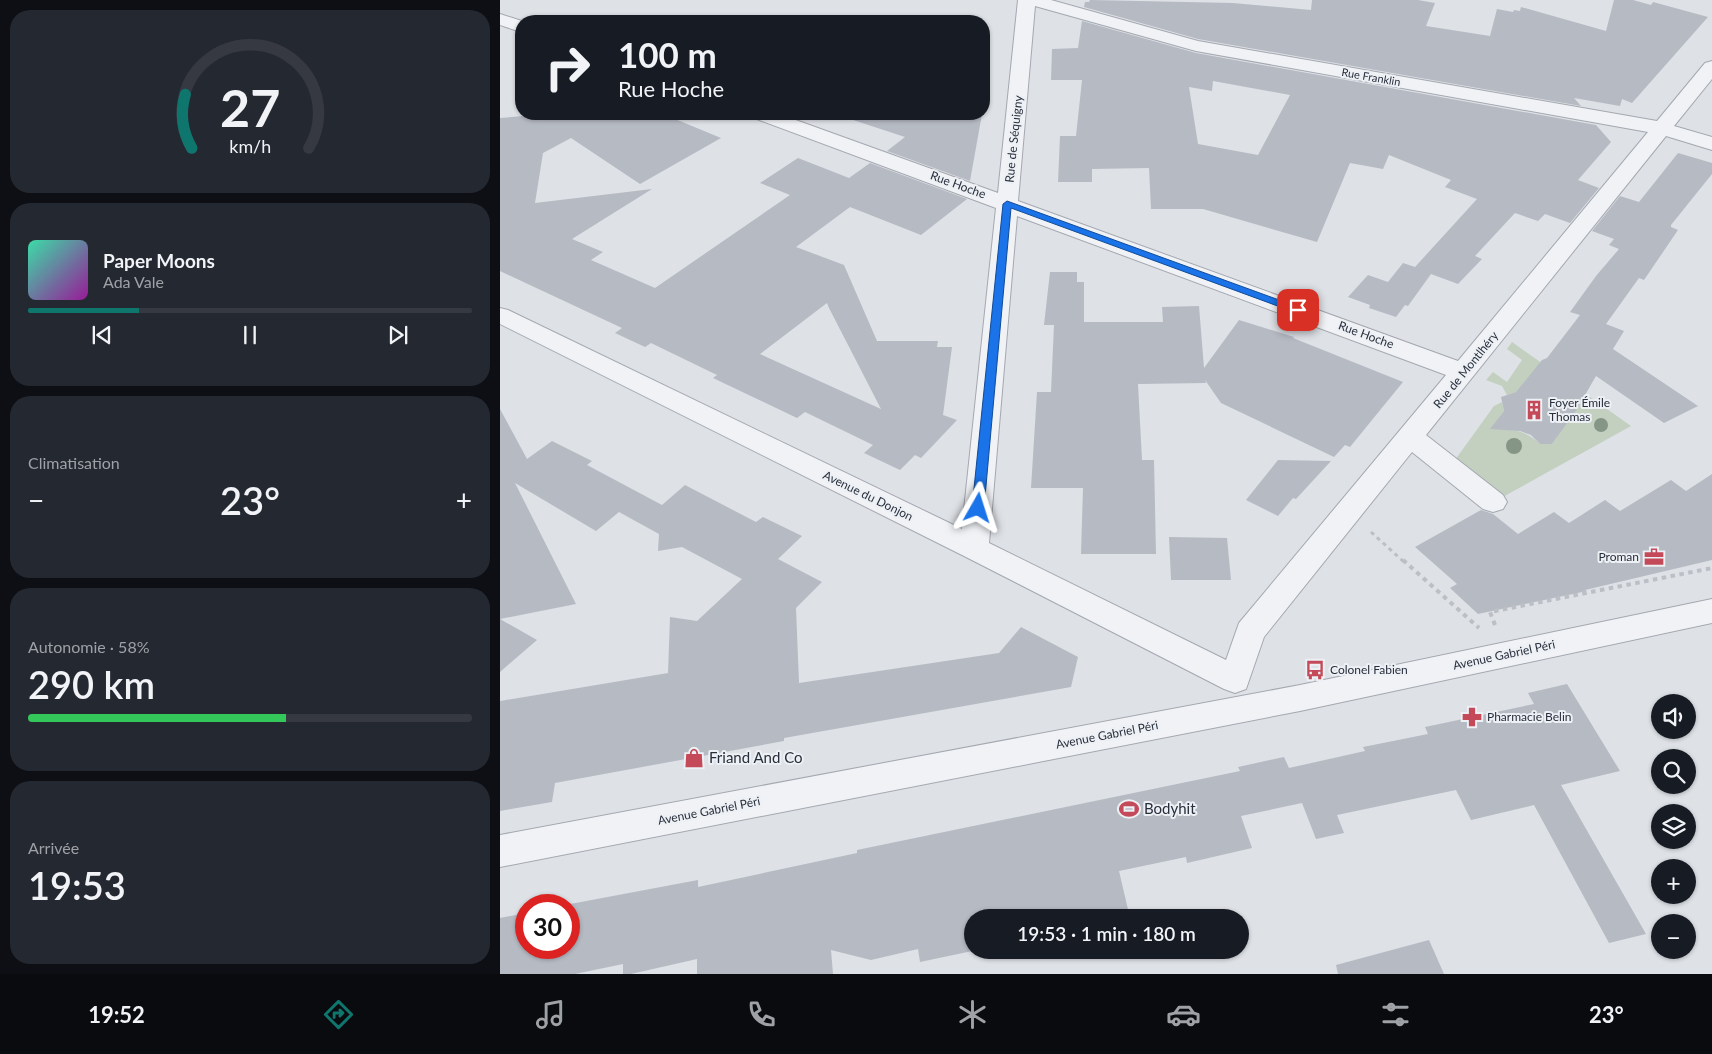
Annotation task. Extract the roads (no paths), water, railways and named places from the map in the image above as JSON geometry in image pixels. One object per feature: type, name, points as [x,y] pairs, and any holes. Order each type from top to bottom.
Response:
[{"type":"street","name":"Rue de Séquigny","points":[[974,548],[1027,0]]},
{"type":"street","name":"Rue Franklin","points":[[1032,0],[1196,46],[1661,128],[1712,144]]},
{"type":"street","points":[[500,19],[515,25]]},
{"type":"street","name":"Rue de Montlhéry","points":[[1240,694],[1250,632],[1712,67]]},
{"type":"street","name":"Rue Hoche","points":[[777,120],[1464,372]]},
{"type":"street","name":"Avenue du Donjon","points":[[500,315],[974,548],[1240,694]]},
{"type":"street","points":[[1411,437],[1493,502]]},
{"type":"street","name":"Avenue Gabriel Péri","points":[[500,851],[1240,694],[1712,611]]},
{"type":"place","name":"Foyer Émile Thomas","points":[[1534,410]]},
{"type":"place","name":"Proman","points":[[1654,557]]},
{"type":"place","name":"Colonel Fabien","points":[[1315,670]]},
{"type":"place","name":"Pharmacie Belin","points":[[1472,717]]},
{"type":"place","name":"Friand And Co","points":[[694,758]]},
{"type":"place","name":"Bodyhit","points":[[1129,809]]}]
